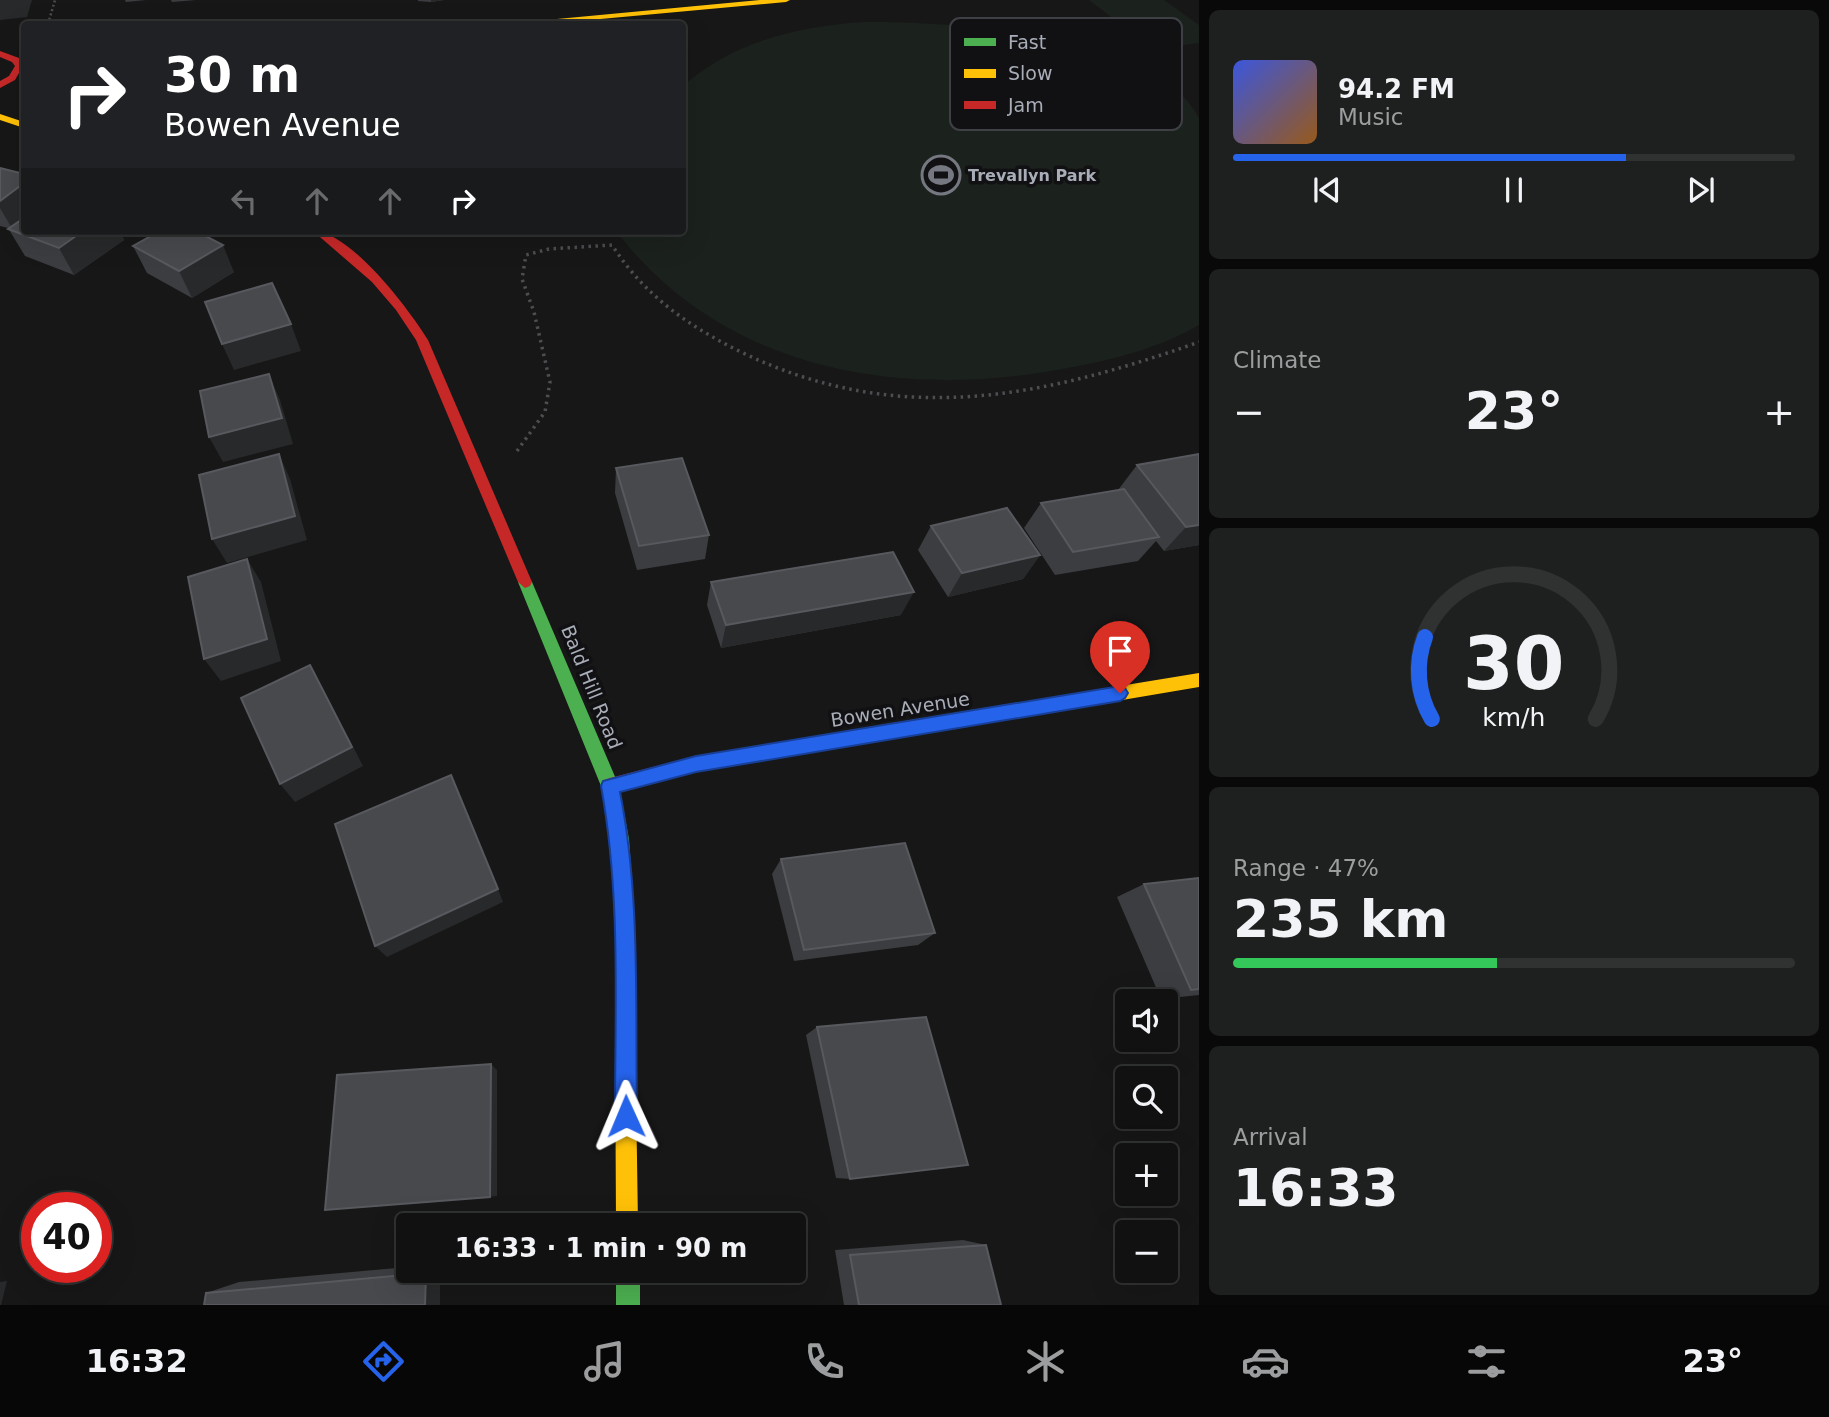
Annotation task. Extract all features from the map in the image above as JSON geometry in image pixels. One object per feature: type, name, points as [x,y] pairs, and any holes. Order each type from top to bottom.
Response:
[{"type":"street","points":[[558,21],[786,0]]},
{"type":"street","points":[[0,54],[16,60],[19,66],[12,78],[0,85]]},
{"type":"street","points":[[0,117],[21,124]]},
{"type":"street","name":"Bald Hill Road","points":[[324,235],[348,251],[383,282],[408,315],[422,340],[488,491],[610,786],[620,839],[624,897],[627,1213]]},
{"type":"street","name":"Bowen Avenue","points":[[610,786],[696,764],[1199,680]]},
{"type":"street","points":[[628,1283],[628,1305]]},
{"type":"path","points":[[49,21],[55,0]]},
{"type":"path","points":[[488,491],[545,412],[550,382],[534,312],[522,279],[526,256],[549,249],[612,245],[627,270],[643,289],[698,331],[760,362],[812,379],[880,394],[925,399],[975,396],[1063,382],[1127,367],[1199,342]]},
{"type":"shaded area","points":[[1089,0],[1164,0],[1199,25],[1199,43],[1182,45],[1182,18],[1113,18]]},
{"type":"shaded area","name":"Trevallyn Park","points":[[900,22],[950,25],[950,130],[1182,130],[1182,97],[1199,118],[1199,325],[1135,352],[1068,368],[1005,377],[943,380],[881,376],[820,364],[763,345],[709,316],[660,279],[620,235],[686,235],[686,84],[745,47],[790,33],[838,24]]},
{"type":"building","points":[[0,168],[21,173],[21,185],[0,201]]},
{"type":"building","points":[[21,220],[21,234],[8,229]]},
{"type":"building","points":[[24,235],[77,235],[59,248]]},
{"type":"building","points":[[153,235],[204,235],[223,245],[179,271],[133,246]]},
{"type":"building","points":[[272,283],[291,324],[222,344],[205,302]]},
{"type":"building","points":[[269,374],[282,418],[209,437],[200,391]]},
{"type":"building","points":[[279,454],[295,516],[212,539],[199,475]]},
{"type":"building","points":[[1199,454],[1199,525],[1186,527],[1137,465]]},
{"type":"building","points":[[682,458],[709,535],[639,546],[616,468]]},
{"type":"building","points":[[1124,489],[1159,537],[1073,552],[1041,503]]},
{"type":"building","points":[[1007,508],[1040,555],[962,573],[931,526]]},
{"type":"building","points":[[893,552],[914,592],[726,625],[711,582]]},
{"type":"building","points":[[247,559],[267,639],[204,659],[188,577]]},
{"type":"building","points":[[310,665],[352,747],[280,784],[241,698]]},
{"type":"building","points":[[451,775],[498,889],[375,946],[335,824]]},
{"type":"building","points":[[905,843],[935,933],[804,950],[781,859]]},
{"type":"building","points":[[1199,878],[1199,989],[1191,990],[1144,884]]},
{"type":"building","points":[[926,1017],[968,1165],[850,1179],[817,1027]]},
{"type":"building","points":[[491,1064],[490,1197],[325,1210],[337,1075]]},
{"type":"building","points":[[986,1245],[1001,1305],[859,1305],[850,1255]]},
{"type":"building","points":[[396,1276],[396,1283],[426,1283],[425,1305],[204,1305],[206,1293]]},
{"type":"traffic: fast","points":[[525,582],[610,786],[620,839],[624,897],[625,1027]]},
{"type":"traffic: fast","points":[[628,1283],[628,1305]]},
{"type":"traffic: slow","points":[[558,21],[786,0]]},
{"type":"traffic: slow","points":[[0,117],[21,124]]},
{"type":"traffic: slow","points":[[881,733],[1199,680]]},
{"type":"traffic: slow","points":[[625,1027],[627,1213]]},
{"type":"traffic: jam","points":[[0,54],[16,60],[19,66],[12,78],[0,85]]},
{"type":"traffic: jam","points":[[323,235],[349,254],[389,293],[422,340],[525,582]]},
{"type":"traffic: jam","points":[[610,786],[696,764],[881,733]]},
{"type":"place","name":"Trevallyn Park","points":[[941,175]]},
{"type":"route","points":[[626,1116],[624,897],[620,839],[610,786],[696,764],[1120,693]]}]
